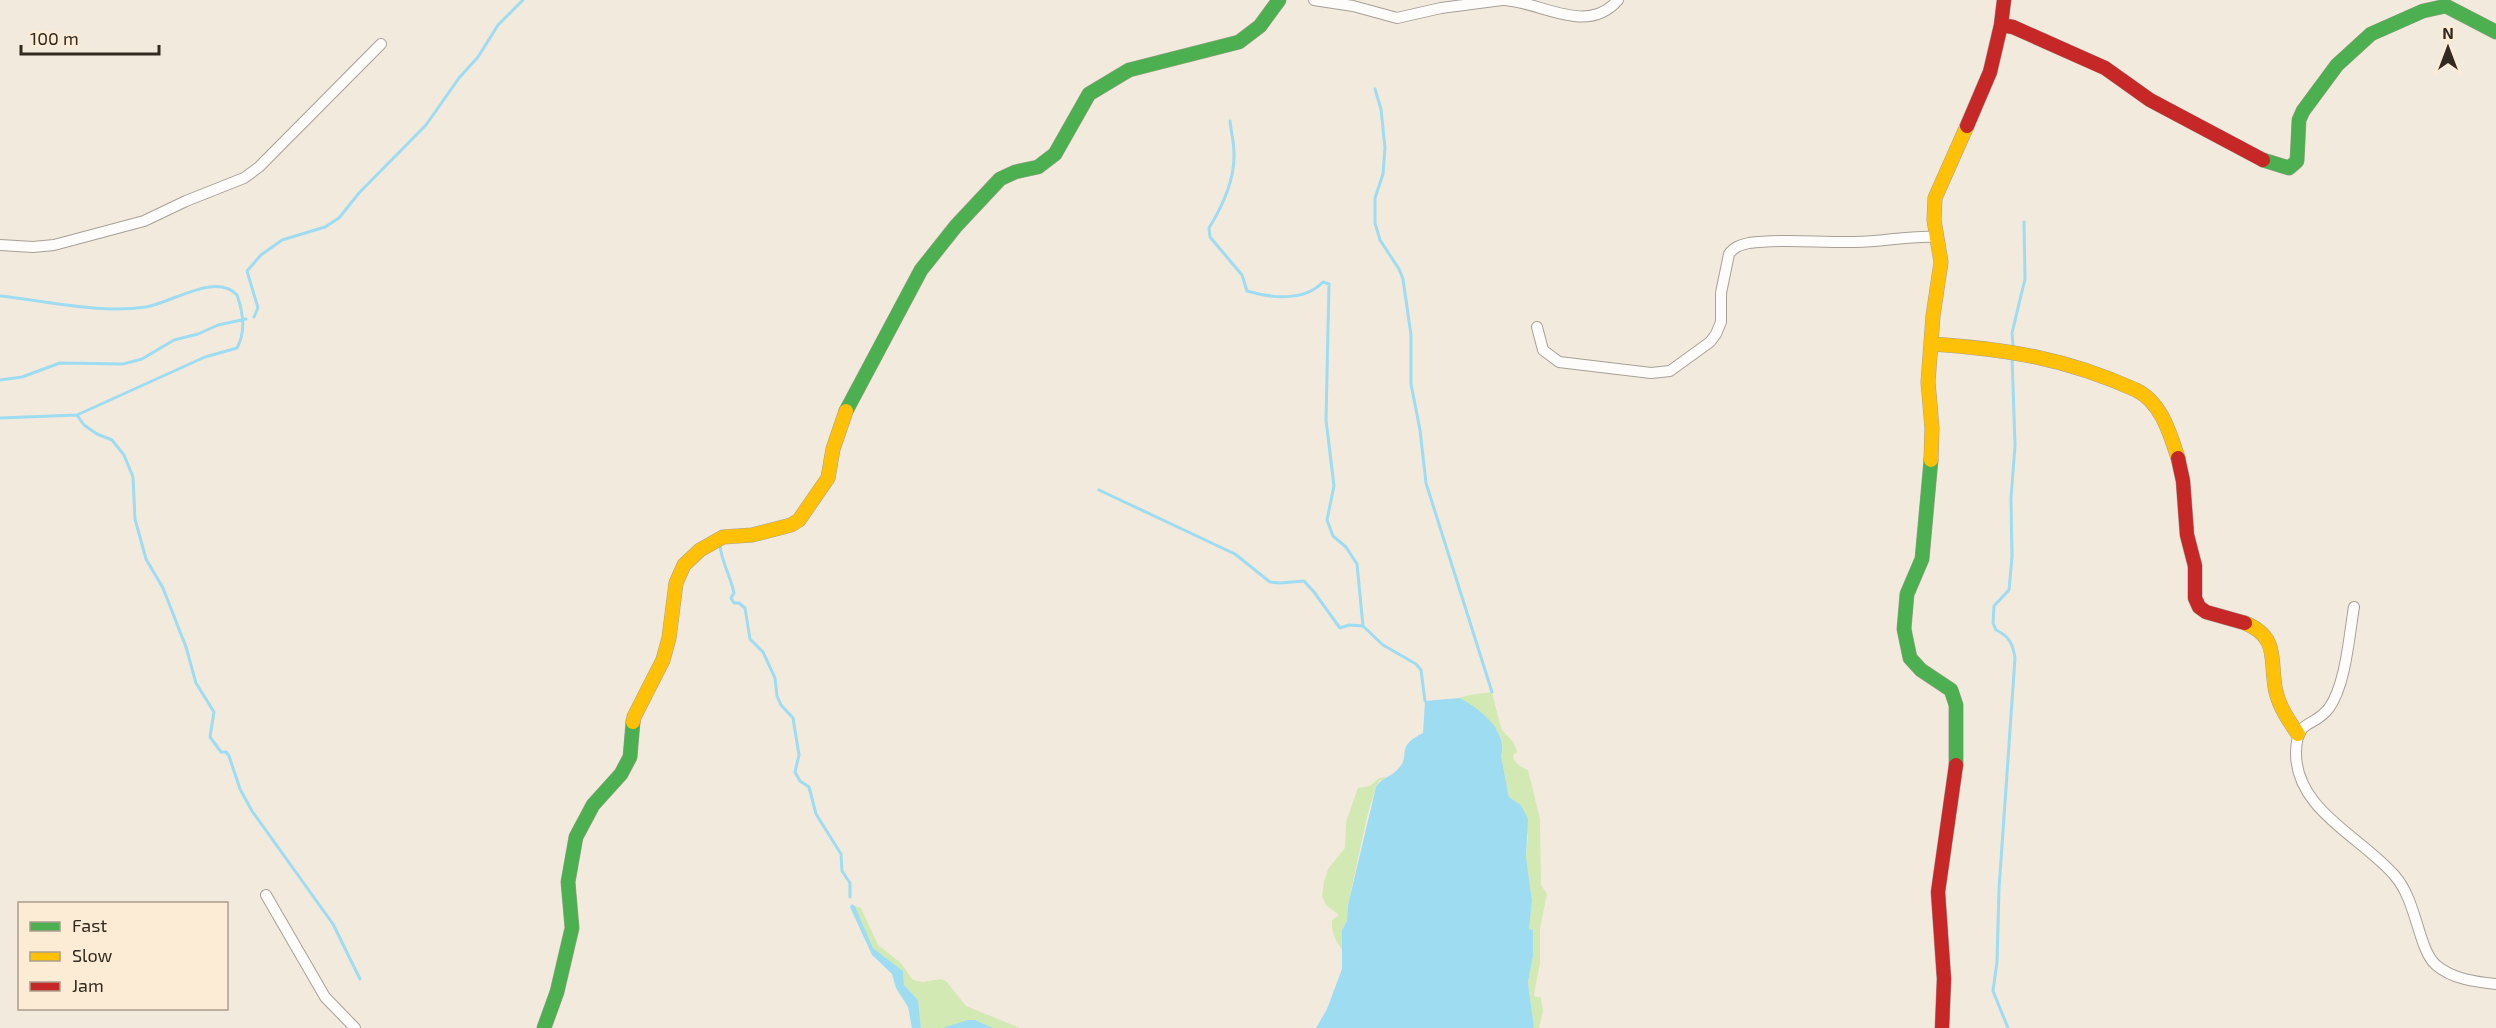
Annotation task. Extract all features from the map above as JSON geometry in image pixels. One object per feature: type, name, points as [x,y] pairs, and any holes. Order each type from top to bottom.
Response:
[{"type":"street","points":[[544,1028],[557,992],[572,928],[568,882],[576,837],[593,805],[621,774],[630,757],[634,717],[663,660],[669,638],[676,583],[684,565],[691,556],[723,537],[752,535],[791,525],[799,520],[828,478],[833,449],[848,405],[921,270],[956,226],[1000,179],[1015,172],[1038,167],[1055,154],[1089,94],[1129,70],[1239,42],[1260,26],[1279,0]]},
{"type":"street","points":[[1314,0],[1353,6],[1396,18],[1441,8],[1503,0],[1535,5],[1576,17],[1595,16],[1618,0]]},
{"type":"street","points":[[1942,1028],[1944,979],[1938,892],[1955,782],[1956,705],[1951,690],[1922,670],[1910,658],[1904,629],[1907,594],[1922,559],[1931,474],[1932,428],[1928,382],[1935,295],[1941,262],[1934,220],[1935,198],[1990,72],[2001,25],[2004,0]]},
{"type":"street","points":[[2001,25],[2013,27],[2105,68],[2150,100],[2209,133],[2270,163],[2289,168],[2296,161],[2299,120],[2303,111],[2337,65],[2371,34],[2422,11],[2446,6],[2496,32]]},
{"type":"street","points":[[0,245],[33,247],[54,245],[144,221],[244,178],[259,167],[381,44]]},
{"type":"street","points":[[1537,327],[1543,350],[1559,362],[1662,374],[1682,364],[1710,342],[1716,334],[1721,322],[1721,293],[1728,254],[1739,246],[1804,240],[1859,242],[1909,236],[1938,237]]},
{"type":"street","points":[[1931,344],[2012,351],[2038,356],[2084,370],[2146,395],[2154,404],[2176,447],[2181,465],[2186,500],[2187,533],[2194,561],[2195,598],[2199,606],[2207,613],[2218,618],[2244,620],[2262,632],[2273,650],[2274,681],[2280,704],[2285,718],[2298,734]]},
{"type":"street","points":[[2354,607],[2341,678],[2334,699],[2322,715],[2304,726],[2298,734],[2297,765],[2306,789],[2315,804],[2379,860],[2404,888],[2434,963],[2443,971],[2458,977],[2496,984]]},
{"type":"street","points":[[266,895],[325,997],[355,1028]]},
{"type":"green space","points":[[1492,692],[1503,731],[1516,748],[1517,752],[1513,755],[1515,761],[1528,770],[1540,819],[1541,885],[1547,894],[1540,928],[1540,963],[1534,994],[1535,997],[1541,997],[1543,1011],[1539,1028],[1534,1028],[1528,982],[1533,956],[1533,930],[1529,929],[1532,901],[1526,857],[1528,835],[1521,805],[1509,797],[1501,756],[1503,746],[1496,729],[1483,715],[1459,698]]},
{"type":"green space","points":[[1390,777],[1379,781],[1367,817],[1348,905],[1347,921],[1342,930],[1343,951],[1332,929],[1332,920],[1339,915],[1326,905],[1322,896],[1324,882],[1328,869],[1345,848],[1346,822],[1358,788],[1370,786],[1379,778]]},
{"type":"green space","points":[[855,906],[861,908],[878,945],[901,963],[913,980],[923,982],[941,979],[947,982],[966,1006],[1020,1028],[993,1028],[975,1020],[942,1028],[921,1028],[918,1000],[904,985],[903,971],[873,948]]},
{"type":"water","points":[[1459,698],[1475,707],[1496,729],[1501,738],[1501,756],[1509,797],[1521,805],[1528,819],[1526,857],[1532,901],[1529,929],[1533,930],[1533,956],[1528,982],[1534,1028],[1316,1028],[1327,1009],[1342,969],[1342,930],[1347,921],[1348,905],[1376,787],[1398,769],[1404,759],[1406,747],[1414,738],[1423,733],[1425,701]]},
{"type":"water","points":[[852,904],[855,906],[873,948],[903,971],[904,985],[918,1000],[921,1028],[912,1028],[908,1007],[896,988],[892,974],[872,955],[850,907]]},
{"type":"water","points":[[975,1020],[993,1028],[942,1028]]},
{"type":"waterway","points":[[254,317],[258,308],[247,271],[261,255],[282,240],[325,227],[339,218],[359,193],[426,125],[459,78],[478,57],[498,25],[523,0]]},
{"type":"waterway","points":[[1375,89],[1381,109],[1385,148],[1383,174],[1375,198],[1375,223],[1380,240],[1403,279],[1411,335],[1411,384],[1420,430],[1426,483],[1492,692]]},
{"type":"waterway","points":[[1230,121],[1234,163],[1223,202],[1209,228],[1210,237],[1242,275],[1247,291],[1287,297],[1306,293],[1323,282],[1329,284],[1326,420],[1334,486],[1327,520],[1333,536],[1346,547],[1357,564],[1363,626],[1383,645],[1416,664],[1421,670],[1425,701]]},
{"type":"waterway","points":[[2013,346],[2012,333],[2025,279],[2024,222]]},
{"type":"waterway","points":[[0,296],[92,308],[128,309],[146,307],[193,291],[217,287],[228,289],[237,295],[243,322],[242,335],[237,348],[205,357],[77,415],[0,418]]},
{"type":"waterway","points":[[0,380],[22,377],[60,363],[123,364],[142,359],[174,340],[198,334],[218,325],[246,319]]},
{"type":"waterway","points":[[2008,1028],[1993,991],[1997,962],[1999,889],[2015,658],[2010,641],[1996,630],[1993,623],[1994,606],[2009,590],[2012,557],[2011,499],[2015,445],[2012,357]]},
{"type":"waterway","points":[[77,415],[84,425],[112,440],[124,455],[133,477],[135,519],[146,559],[163,588],[186,647],[196,683],[214,712],[210,737],[221,752],[226,752],[229,756],[240,789],[252,811],[333,924],[360,979]]},
{"type":"waterway","points":[[1099,490],[1235,554],[1270,582],[1304,581],[1340,628],[1349,625],[1363,626]]},
{"type":"waterway","points":[[720,545],[734,593],[731,598],[734,603],[739,603],[745,608],[750,639],[763,652],[775,678],[777,696],[781,705],[793,718],[799,755],[795,772],[800,781],[809,787],[816,814],[841,854],[842,871],[850,883],[850,897]]},
{"type":"traffic: fast","points":[[846,411],[921,270],[956,226],[1000,179],[1015,172],[1038,167],[1055,154],[1089,94],[1129,70],[1239,42],[1260,26],[1279,0]]},
{"type":"traffic: fast","points":[[2263,160],[2289,168],[2297,161],[2299,120],[2303,111],[2337,65],[2371,34],[2423,11],[2446,6],[2496,32]]},
{"type":"traffic: fast","points":[[1931,460],[1922,559],[1907,594],[1904,629],[1910,658],[1921,670],[1951,690],[1956,705],[1956,765]]},
{"type":"traffic: fast","points":[[544,1028],[557,992],[572,928],[568,882],[576,837],[593,805],[621,774],[630,757],[633,722]]},
{"type":"traffic: slow","points":[[1931,460],[1932,428],[1928,382],[1933,316],[1941,262],[1934,220],[1935,198],[1967,126]]},
{"type":"traffic: slow","points":[[1931,344],[2011,352],[2035,357],[2085,370],[2136,390],[2145,395],[2158,410],[2168,429],[2178,458]]},
{"type":"traffic: slow","points":[[633,722],[663,660],[669,638],[676,583],[684,565],[700,550],[723,537],[752,535],[791,525],[799,520],[828,478],[833,449],[846,411]]},
{"type":"traffic: slow","points":[[2245,623],[2256,629],[2269,644],[2276,692],[2285,714],[2298,734]]},
{"type":"traffic: jam","points":[[1967,126],[1990,72],[2001,25],[2004,0]]},
{"type":"traffic: jam","points":[[2001,25],[2013,27],[2105,68],[2150,100],[2263,160]]},
{"type":"traffic: jam","points":[[2178,458],[2183,481],[2187,535],[2195,566],[2195,598],[2199,607],[2206,612],[2245,623]]},
{"type":"traffic: jam","points":[[1942,1028],[1944,979],[1938,892],[1956,765]]}]
